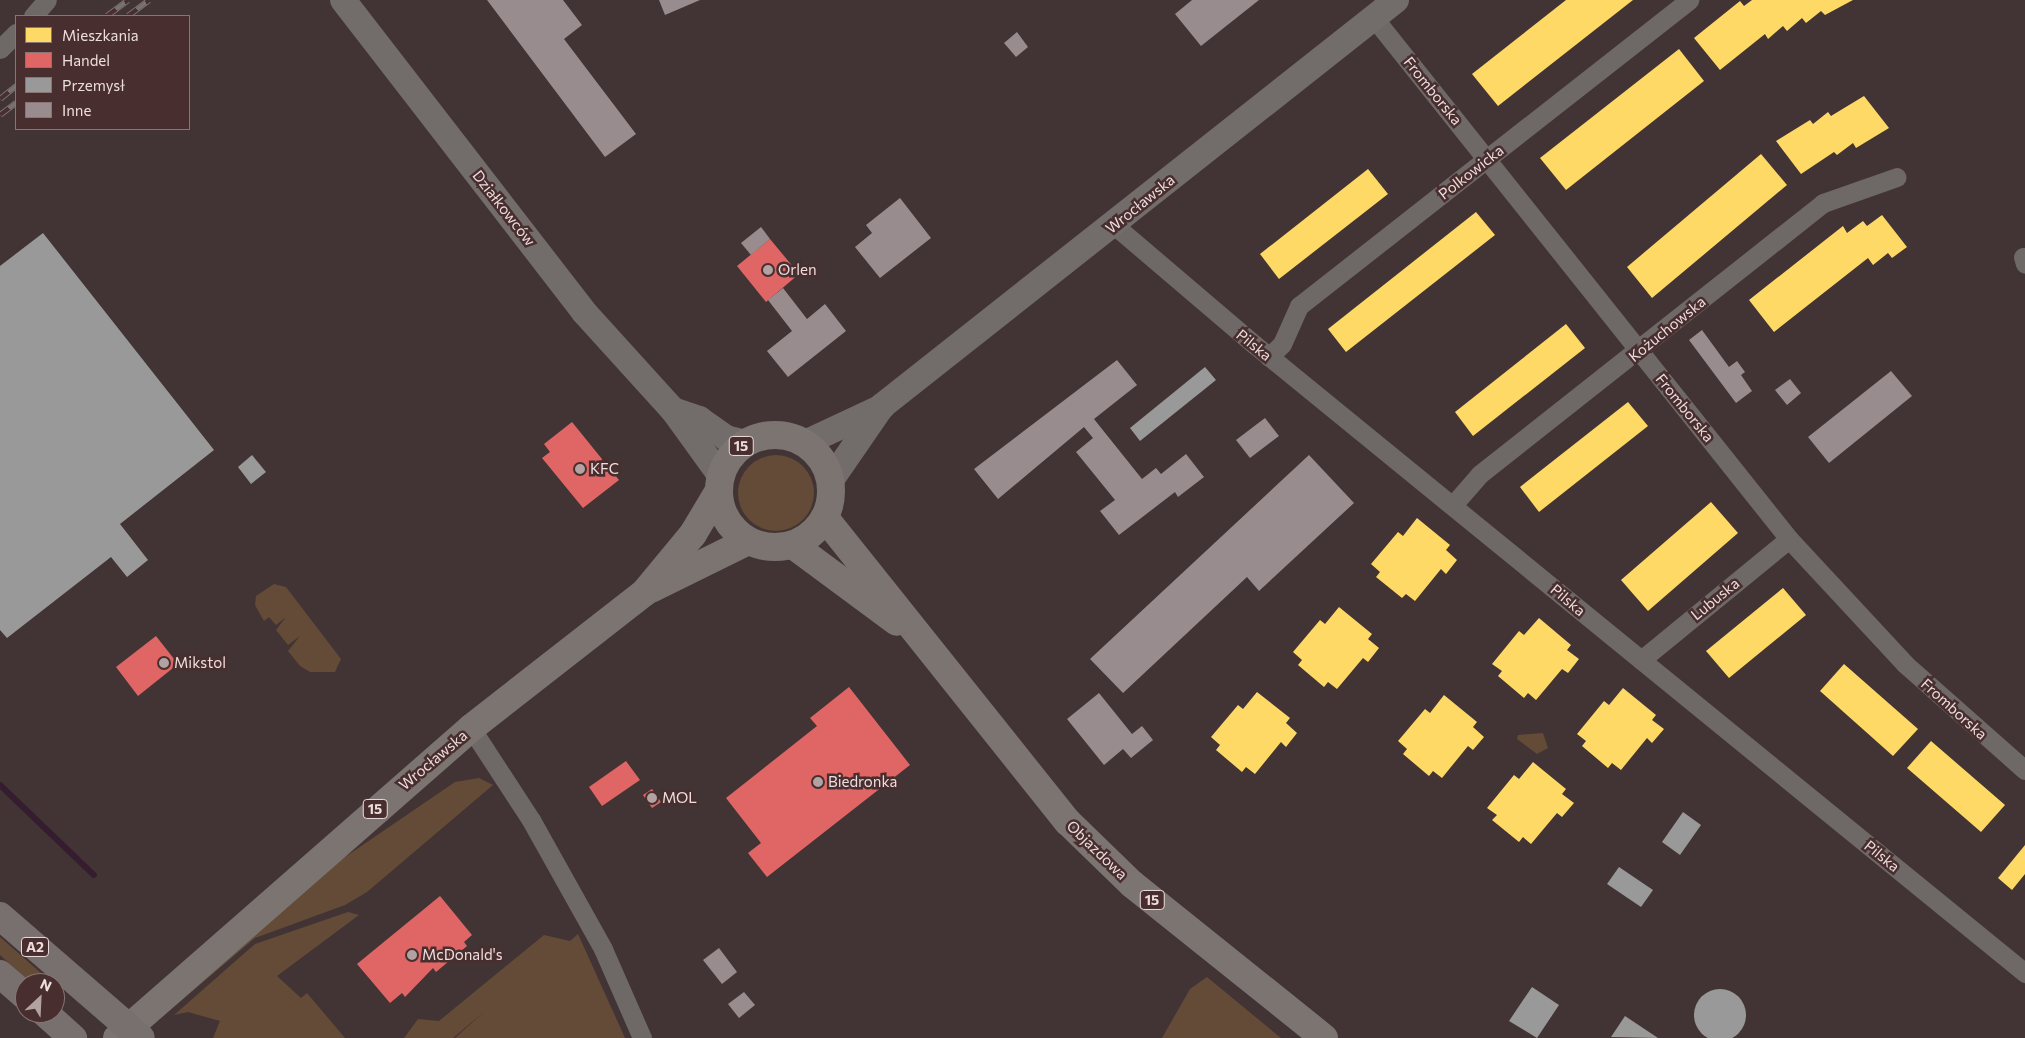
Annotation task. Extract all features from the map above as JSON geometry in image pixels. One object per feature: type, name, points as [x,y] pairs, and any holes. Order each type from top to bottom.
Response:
[{"type":"highway","name":"A2","points":[[0,916],[141,1038]]},
{"type":"highway","points":[[0,974],[15,987]]},
{"type":"highway","points":[[56,1023],[73,1038]]},
{"type":"main road","name":"15","points":[[719,483],[727,460],[746,443],[774,434],[805,443],[822,459],[830,480]]},
{"type":"main road","points":[[719,483],[726,521],[748,541],[778,548],[793,545],[817,529],[825,518],[830,480]]},
{"type":"main road","name":"Wrocławska","points":[[645,592],[693,534],[719,483]]},
{"type":"main road","name":"Objazdowa","points":[[825,518],[1068,822],[1132,884],[1324,1038]]},
{"type":"main road","name":"Wrocławska","points":[[118,1038],[471,728],[645,592],[748,541]]},
{"type":"main road","name":"Objazdowa","points":[[793,545],[928,646]]},
{"type":"street","points":[[34,15],[47,0]]},
{"type":"street","name":"Działkowców","points":[[343,0],[584,312],[673,410],[719,483]]},
{"type":"street","name":"Wrocławska","points":[[805,443],[882,406],[1114,225],[1396,0]]},
{"type":"street","name":"Polkowicka","points":[[1269,357],[1282,344],[1299,306],[1689,0]]},
{"type":"street","name":"Fromborska","points":[[1374,18],[1789,538],[1905,664],[2025,770]]},
{"type":"street","points":[[0,49],[15,34]]},
{"type":"street","name":"Kożuchowska","points":[[1452,505],[1480,474],[1639,352],[1823,203],[1897,177]]},
{"type":"street","name":"Pilska","points":[[1114,225],[1269,357],[2025,973]]},
{"type":"street","name":"Wrocławska","points":[[830,480],[882,406]]},
{"type":"street","points":[[673,410],[699,418],[726,438],[746,443]]},
{"type":"street","name":"Lubuska","points":[[1641,660],[1789,538]]},
{"type":"street","points":[[471,728],[530,820],[603,949],[642,1038]]},
{"type":"shaded area","points":[[776,455],[791,458],[803,466],[811,478],[814,493],[811,508],[803,520],[791,528],[776,531],[761,528],[749,520],[741,508],[738,493],[741,478],[749,466],[761,458]]},
{"type":"shaded area","points":[[274,584],[286,587],[341,659],[335,672],[310,672],[300,666],[288,651],[300,636],[288,645],[276,630],[286,617],[276,625],[269,617],[264,621],[255,605],[256,596]]},
{"type":"shaded area","points":[[1543,733],[1548,748],[1537,754],[1517,739],[1518,735]]},
{"type":"shaded area","points":[[479,778],[493,785],[367,892],[345,905],[255,938],[162,1017],[159,1014],[329,868],[455,782]]},
{"type":"shaded area","points":[[348,912],[359,915],[277,976],[301,998],[307,993],[345,1038],[213,1038],[220,1021],[188,1012],[174,1015],[255,944]]},
{"type":"shaded area","points":[[578,934],[625,1038],[455,1038],[485,1011],[453,1038],[404,1038],[418,1019],[439,1021],[544,935],[570,941]]},
{"type":"shaded area","points":[[0,937],[41,973],[20,973],[0,955]]},
{"type":"shaded area","points":[[1207,977],[1281,1038],[1162,1038],[1190,989]]},
{"type":"building: Mieszkania","points":[[1566,0],[1633,0],[1498,106],[1472,74]]},
{"type":"building: Mieszkania","points":[[1752,0],[1853,0],[1825,15],[1821,11],[1806,23],[1802,18],[1787,31],[1783,26],[1768,39],[1765,34],[1720,70],[1694,38],[1740,1],[1744,6]]},
{"type":"building: Mieszkania","points":[[1679,49],[1704,81],[1566,190],[1540,158]]},
{"type":"building: Mieszkania","points":[[1864,96],[1889,128],[1856,148],[1853,143],[1837,155],[1834,152],[1801,174],[1776,141],[1810,120],[1813,124],[1828,112],[1831,116]]},
{"type":"building: Mieszkania","points":[[1761,154],[1787,185],[1652,298],[1627,267]]},
{"type":"building: Mieszkania","points":[[1368,169],[1388,194],[1279,279],[1260,254]]},
{"type":"building: Mieszkania","points":[[1476,212],[1495,235],[1346,352],[1328,329]]},
{"type":"building: Mieszkania","points":[[1882,215],[1907,247],[1892,258],[1888,253],[1873,265],[1868,258],[1774,332],[1749,300],[1843,226],[1847,233],[1863,221],[1867,226]]},
{"type":"building: Mieszkania","points":[[1566,324],[1585,348],[1473,436],[1455,412]]},
{"type":"building: Mieszkania","points":[[1628,402],[1648,426],[1539,512],[1520,487]]},
{"type":"building: Mieszkania","points":[[1711,502],[1738,533],[1648,611],[1621,580]]},
{"type":"building: Mieszkania","points":[[1417,518],[1450,545],[1446,550],[1457,560],[1446,574],[1441,569],[1415,601],[1406,594],[1402,598],[1376,577],[1380,572],[1371,564],[1398,532],[1403,536]]},
{"type":"building: Mieszkania","points":[[1783,588],[1806,615],[1729,678],[1706,651]]},
{"type":"building: Mieszkania","points":[[1339,607],[1372,634],[1368,639],[1379,648],[1368,662],[1363,658],[1337,689],[1328,682],[1324,687],[1298,665],[1302,660],[1293,652],[1320,620],[1325,624]]},
{"type":"building: Mieszkania","points":[[1539,618],[1571,645],[1567,650],[1579,659],[1568,673],[1562,669],[1536,700],[1528,693],[1524,698],[1498,676],[1502,671],[1492,664],[1519,631],[1524,635]]},
{"type":"building: Mieszkania","points":[[1844,664],[1918,729],[1893,756],[1820,691]]},
{"type":"building: Mieszkania","points":[[1623,688],[1656,715],[1652,720],[1664,729],[1652,743],[1647,738],[1621,770],[1612,763],[1608,768],[1582,746],[1586,741],[1577,734],[1604,701],[1609,705]]},
{"type":"building: Mieszkania","points":[[1257,692],[1290,718],[1286,723],[1297,733],[1286,747],[1281,742],[1255,774],[1246,767],[1242,772],[1216,750],[1220,745],[1211,737],[1238,705],[1243,709]]},
{"type":"building: Mieszkania","points":[[1444,695],[1477,722],[1473,727],[1484,737],[1473,750],[1468,746],[1442,778],[1433,771],[1429,776],[1403,754],[1407,749],[1398,741],[1425,709],[1430,713]]},
{"type":"building: Mieszkania","points":[[1931,741],[2005,805],[1981,832],[1907,768]]},
{"type":"building: Mieszkania","points":[[1533,762],[1566,789],[1562,794],[1574,803],[1562,817],[1557,813],[1531,844],[1523,837],[1519,842],[1492,820],[1497,815],[1487,808],[1514,775],[1519,779]]},
{"type":"building: Mieszkania","points":[[2025,845],[2025,874],[2012,890],[1998,878]]},
{"type":"building: Handel","name":"Orlen","points":[[770,239],[799,274],[766,302],[737,266]]},
{"type":"building: Handel","name":"KFC","points":[[572,422],[619,480],[583,508],[542,458],[550,452],[544,444]]},
{"type":"building: Handel","points":[[156,636],[178,664],[138,696],[116,667]]},
{"type":"building: Handel","name":"Biedronka","points":[[849,687],[910,765],[767,877],[748,853],[761,843],[726,798],[817,726],[810,718]]},
{"type":"building: Handel","points":[[626,761],[640,780],[602,806],[589,787]]},
{"type":"building: Handel","points":[[652,789],[661,802],[652,808],[643,795]]},
{"type":"building: Handel","name":"McDonald's","points":[[440,896],[472,935],[464,942],[467,946],[436,972],[433,968],[405,997],[402,993],[390,1003],[357,964]]},
{"type":"building: Przemysł","points":[[43,233],[214,450],[120,524],[148,560],[127,577],[111,557],[7,638],[0,630],[0,266]]},
{"type":"building: Przemysł","points":[[1205,367],[1216,380],[1140,441],[1130,428]]},
{"type":"building: Przemysł","points":[[252,455],[266,472],[251,484],[238,467]]},
{"type":"building: Przemysł","points":[[1683,812],[1701,825],[1680,855],[1662,842]]},
{"type":"building: Przemysł","points":[[1619,867],[1653,890],[1641,907],[1607,884]]},
{"type":"building: Przemysł","points":[[1532,987],[1559,1005],[1537,1038],[1509,1021]]},
{"type":"building: Przemysł","points":[[1720,989],[1730,991],[1738,997],[1745,1010],[1744,1025],[1730,1039],[1710,1039],[1696,1025],[1694,1015],[1696,1005],[1702,997],[1710,991]]},
{"type":"building: Przemysł","points":[[1625,1016],[1658,1038],[1611,1037]]},
{"type":"building: Inne","points":[[487,0],[563,0],[582,25],[564,39],[636,134],[605,157]]},
{"type":"building: Inne","points":[[659,0],[700,0],[665,15]]},
{"type":"building: Inne","points":[[1192,0],[1259,0],[1201,46],[1175,14]]},
{"type":"building: Inne","points":[[1017,32],[1028,47],[1016,57],[1004,43]]},
{"type":"building: Inne","points":[[900,198],[931,238],[880,278],[855,247],[872,233],[866,225]]},
{"type":"building: Inne","points":[[761,227],[770,239],[751,255],[741,243]]},
{"type":"building: Inne","points":[[783,288],[807,319],[825,304],[846,331],[788,377],[767,351],[792,331],[768,300]]},
{"type":"building: Inne","points":[[1702,330],[1729,367],[1737,361],[1745,372],[1741,375],[1752,391],[1736,403],[1689,340]]},
{"type":"building: Inne","points":[[1117,360],[1137,385],[1094,419],[1142,479],[1156,468],[1161,474],[1186,454],[1204,477],[1178,497],[1175,492],[1119,535],[1100,511],[1115,500],[1076,452],[1093,438],[1084,427],[998,499],[974,469]]},
{"type":"building: Inne","points":[[1891,371],[1912,396],[1829,463],[1808,437]]},
{"type":"building: Inne","points":[[1790,379],[1801,393],[1787,405],[1775,390]]},
{"type":"building: Inne","points":[[1265,418],[1279,436],[1250,458],[1236,440]]},
{"type":"building: Inne","points":[[1309,455],[1354,503],[1259,591],[1247,577],[1123,693],[1090,659]]},
{"type":"building: Inne","points":[[1099,693],[1132,734],[1142,726],[1153,740],[1131,758],[1123,749],[1104,765],[1067,719]]},
{"type":"building: Inne","points":[[719,948],[737,972],[722,984],[703,960]]},
{"type":"building: Inne","points":[[744,992],[755,1005],[739,1018],[728,1004]]},
{"type":"waterway","points":[[0,785],[94,875]]},
{"type":"railway","points":[[108,15],[128,0]]},
{"type":"railway","points":[[129,15],[149,0]]},
{"type":"railway","points":[[0,99],[15,87]]},
{"type":"railway","points":[[0,115],[15,104]]},
{"type":"place","name":"Orlen","points":[[768,270]]},
{"type":"place","name":"KFC","points":[[580,469]]},
{"type":"place","name":"Mikstol","points":[[164,663]]},
{"type":"place","name":"Biedronka","points":[[818,782]]},
{"type":"place","name":"MOL","points":[[652,798]]},
{"type":"place","name":"McDonald's","points":[[412,955]]}]
